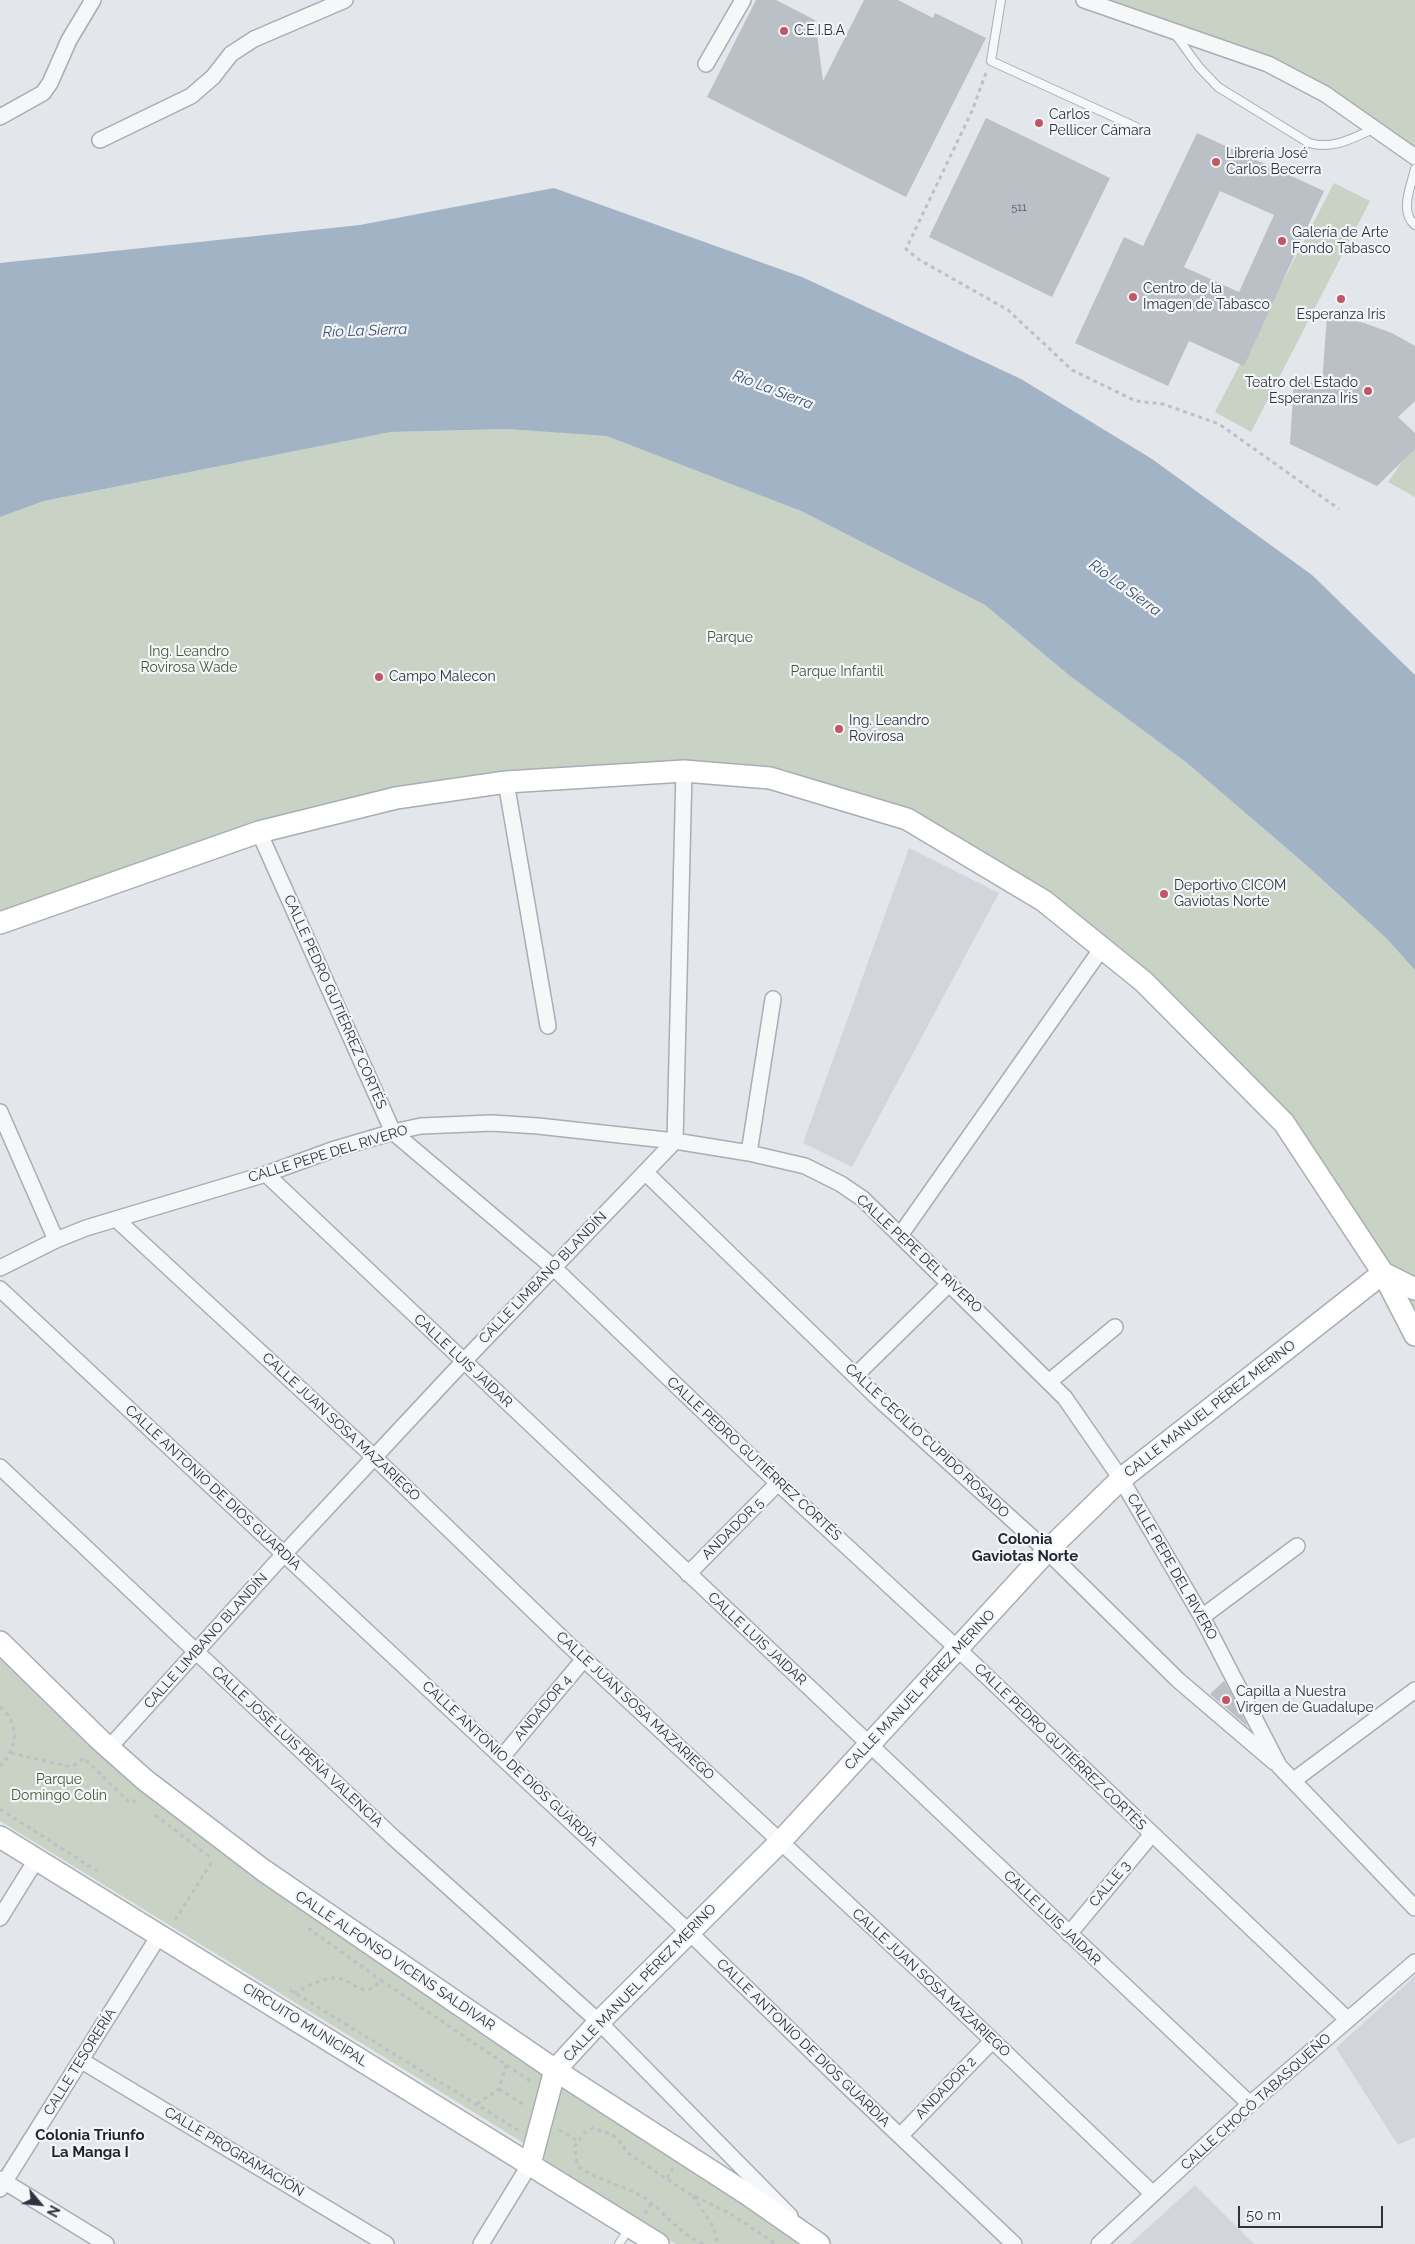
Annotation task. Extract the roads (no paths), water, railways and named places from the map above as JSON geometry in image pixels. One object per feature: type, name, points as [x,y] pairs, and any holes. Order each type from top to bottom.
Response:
[{"type":"main road","points":[[0,923],[259,832],[396,798],[506,782],[684,771],[770,778],[907,819],[1044,900],[1144,982],[1284,1123],[1383,1273],[1415,1335]]},
{"type":"main road","points":[[1383,1273],[1415,1289]]},
{"type":"main road","name":"CALLE MANUEL PÉREZ MERINO","points":[[530,2164],[555,2070],[599,2022],[780,1842],[1047,1551],[1121,1479],[1383,1273]]},
{"type":"main road","name":"CALLE ALFONSO VICENS SALDIVAR","points":[[0,1642],[109,1748],[145,1780],[263,1870],[555,2070],[747,2194],[818,2243]]},
{"type":"main road","name":"CIRCUITO MUNICIPAL","points":[[0,1837],[36,1860],[168,1927],[530,2164]]},
{"type":"main road","points":[[530,2164],[658,2244]]},
{"type":"street","points":[[0,117],[43,93],[50,83],[69,40],[93,0]]},
{"type":"street","points":[[100,140],[191,96],[213,77],[231,54],[254,39],[345,0]]},
{"type":"street","points":[[706,64],[743,0]]},
{"type":"street","points":[[1084,0],[1248,56],[1287,73],[1325,94],[1415,157]]},
{"type":"street","points":[[675,1141],[684,771]]},
{"type":"street","points":[[506,782],[548,1026]]},
{"type":"street","name":"CALLE PEDRO GUTIÉRREZ CORTÉS","points":[[259,832],[392,1132],[554,1268],[778,1483],[958,1650],[1348,2020]]},
{"type":"street","points":[[901,1234],[1102,948]]},
{"type":"street","points":[[750,1153],[773,999]]},
{"type":"street","points":[[0,1112],[56,1240]]},
{"type":"street","name":"CALLE PEPE DEL RIVERO","points":[[0,1268],[56,1240],[116,1219],[266,1174],[332,1150],[392,1132],[421,1126],[492,1123],[675,1141],[750,1153],[805,1166],[841,1184],[863,1199],[901,1234],[1065,1398],[1121,1479],[1202,1617],[1279,1766],[1415,1908]]},
{"type":"street","name":"CALLE LIMBANO BLANDÍN","points":[[109,1748],[198,1652],[284,1554],[463,1362],[675,1141]]},
{"type":"street","name":"CALLE CECILIO CUPIDO ROSADO","points":[[645,1172],[856,1375],[1047,1551],[1178,1680],[1279,1766]]},
{"type":"street","name":"CALLE LUIS JAIDAR","points":[[266,1174],[1250,2104]]},
{"type":"street","name":"CALLE JUAN SOSA MAZARIEGO","points":[[116,1219],[375,1458],[584,1659],[992,2040],[1153,2194]]},
{"type":"street","points":[[856,1375],[950,1283]]},
{"type":"street","name":"CALLE ANTONIO DE DIOS GUARDIA","points":[[0,1289],[689,1932],[1014,2244]]},
{"type":"street","points":[[1050,1381],[1115,1327]]},
{"type":"street","name":"CALLE JOSÉ LUIS PEÑA VALENCIA","points":[[0,1468],[394,1838],[599,2022],[818,2243]]},
{"type":"street","name":"ANDADOR 5","points":[[688,1574],[778,1483]]},
{"type":"street","points":[[1202,1617],[1298,1546]]},
{"type":"street","name":"ANDADOR 4","points":[[502,1757],[584,1659]]},
{"type":"street","points":[[1294,1780],[1415,1690]]},
{"type":"street","name":"CALLE 3","points":[[1069,1934],[1152,1834]]},
{"type":"street","points":[[0,1918],[36,1860]]},
{"type":"street","name":"CALLE TESORERÍA","points":[[1,2184],[168,1927]]},
{"type":"street","name":"CALLE CHOCÓ TABASQUEÑO","points":[[1099,2244],[1250,2104],[1415,1962]]},
{"type":"street","name":"ANDADOR 2","points":[[900,2136],[992,2040]]},
{"type":"street","name":"CALLE PROGRAMACIÓN","points":[[82,2061],[386,2244]]},
{"type":"street","points":[[481,2244],[530,2164]]},
{"type":"street","points":[[1,2184],[106,2244]]},
{"type":"lane","points":[[1001,0],[991,61],[1136,127]]},
{"type":"lane","points":[[1172,30],[1199,67],[1218,88],[1309,143],[1321,147],[1341,144],[1375,128]]},
{"type":"lane","points":[[1415,169],[1406,211],[1409,220],[1415,225]]},
{"type":"lane","points":[[618,2244],[630,2226]]},
{"type":"water","name":"Río La Sierra","points":[[554,188],[802,277],[1021,379],[1152,459],[1312,575],[1415,675],[1415,970],[1385,937],[1305,864],[1187,763],[1070,676],[985,605],[801,511],[607,436],[507,429],[391,432],[44,501],[0,517],[0,263],[360,225]]},
{"type":"place","name":"C.E.I.B.A","points":[[784,31]]},
{"type":"place","name":"Carlos Pellicer Cámara","points":[[1039,123]]},
{"type":"place","name":"Librería José Carlos Becerra","points":[[1216,162]]},
{"type":"place","name":"Galería de Arte Fondo Tabasco","points":[[1282,241]]},
{"type":"place","name":"Centro de la Imagen de Tabasco","points":[[1133,297]]},
{"type":"place","name":"Esperanza Iris","points":[[1341,299]]},
{"type":"place","name":"Teatro del Estado Esperanza Iris","points":[[1368,391]]},
{"type":"place","name":"Campo Malecon","points":[[379,677]]},
{"type":"place","name":"Ing. Leandro Rovirosa","points":[[839,729]]},
{"type":"place","name":"Deportivo CICOM Gaviotas Norte","points":[[1164,894]]},
{"type":"place","name":"Capilla a Nuestra Virgen de Guadalupe","points":[[1226,1700]]},
{"type":"district","name":"Colonia Gaviotas Norte","points":[[1025,1548]]},
{"type":"district","name":"Colonia Triunfo La Manga I","points":[[90,2144]]},
{"type":"park label","name":"Parque","points":[[730,638]]},
{"type":"park label","name":"Ing. Leandro Rovirosa Wade","points":[[189,660]]},
{"type":"park label","name":"Parque Infantil","points":[[837,672]]},
{"type":"park label","name":"Parque Domingo Colin","points":[[59,1788]]}]
